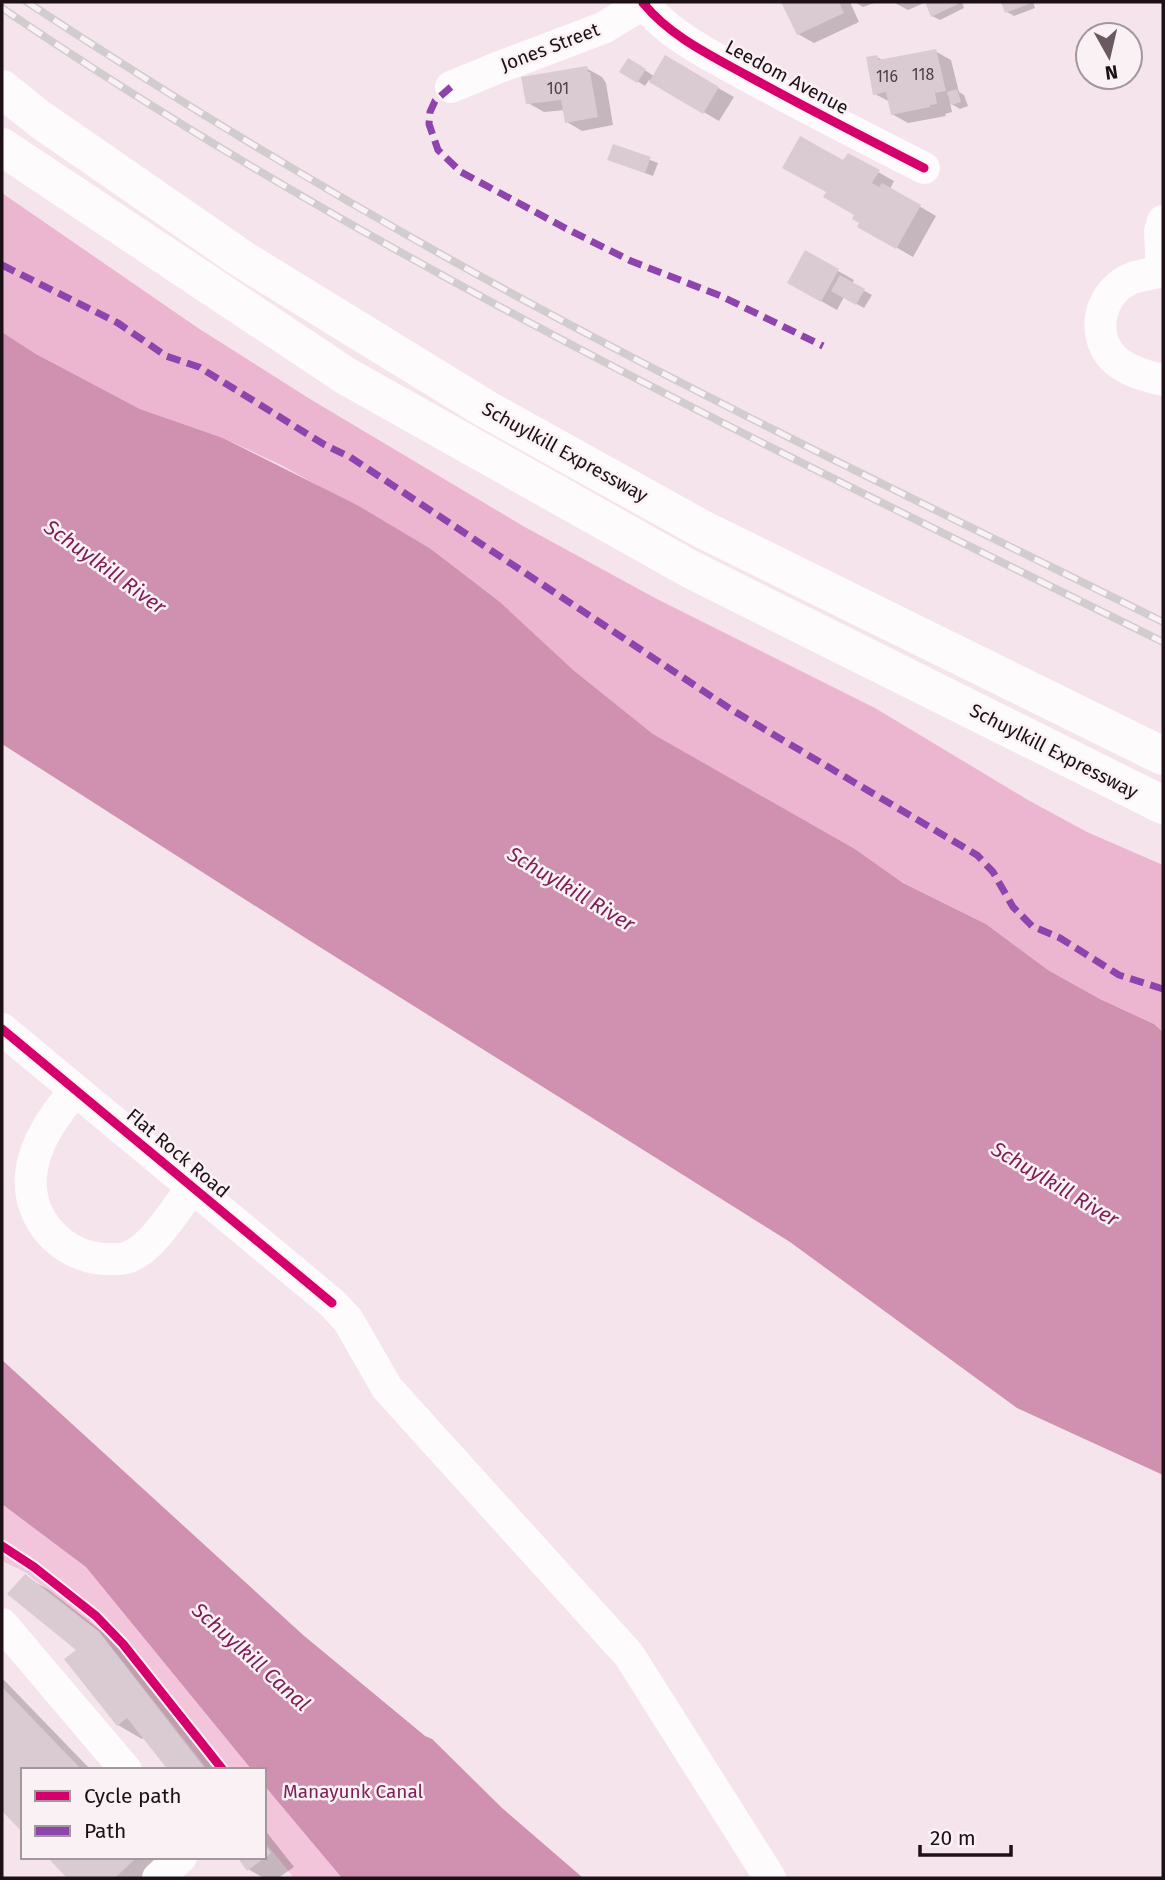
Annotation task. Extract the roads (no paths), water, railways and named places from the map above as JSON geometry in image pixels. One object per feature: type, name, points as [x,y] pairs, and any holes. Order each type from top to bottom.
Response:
[{"type":"highway","name":"Schuylkill Expressway","points":[[2,89],[41,120],[242,259],[486,409],[702,529],[1163,756]]},
{"type":"highway","name":"Schuylkill Expressway","points":[[2,146],[346,376],[690,569],[1163,805]]},
{"type":"street","name":"Jones Street","points":[[451,88],[603,28],[645,3]]},
{"type":"street","name":"Leedom Avenue","points":[[645,3],[662,24],[694,47],[795,103],[924,168]]},
{"type":"street","points":[[1163,220],[1160,231],[1163,271],[1130,279],[1105,301],[1100,315],[1104,344],[1113,358],[1125,367],[1163,380]]},
{"type":"street","name":"Flat Rock Road","points":[[2,1029],[332,1303],[348,1320],[387,1388],[629,1655],[769,1878]]},
{"type":"street","points":[[75,1090],[44,1132],[31,1176],[32,1195],[38,1214],[51,1235],[66,1248],[81,1255],[102,1259],[132,1256],[160,1230],[192,1188]]},
{"type":"street","points":[[2,1624],[124,1768]]},
{"type":"street","points":[[158,1878],[179,1859]]},
{"type":"water","name":"Schuylkill River","points":[[2,332],[36,354],[140,409],[223,438],[357,505],[431,549],[500,602],[573,670],[653,734],[855,849],[903,883],[986,924],[1048,970],[1100,999],[1154,1024],[1163,1032],[1163,1475],[1017,1408],[790,1242],[2,744]]},
{"type":"water","name":"Manayunk Canal","points":[[2,1360],[303,1635],[432,1739],[502,1808],[583,1878],[342,1878],[266,1787],[266,1768],[250,1768],[86,1567],[2,1504]]},
{"type":"railway","points":[[27,2],[278,160],[535,306],[769,427],[1163,622]]},
{"type":"railway","points":[[2,8],[141,99],[426,267],[718,421],[1163,642]]},
{"type":"water label","name":"Schuylkill Canal","points":[[251,1657]]}]
